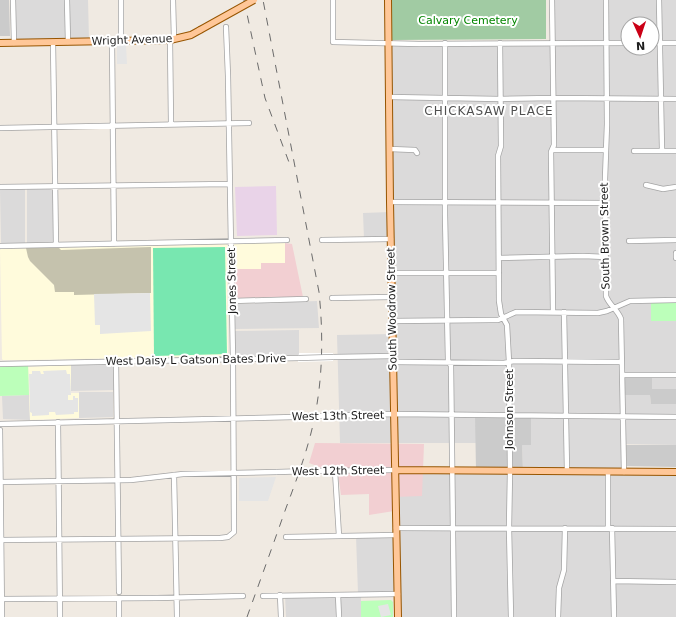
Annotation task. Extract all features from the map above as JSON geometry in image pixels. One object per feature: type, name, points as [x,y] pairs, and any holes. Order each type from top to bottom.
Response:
[{"type":"main road","name":"Wright Avenue","points":[[0,43],[172,40],[200,30],[254,0]]},
{"type":"main road","name":"South Woodrow Street","points":[[388,0],[390,202],[398,617]]},
{"type":"main road","name":"West 12th Street","points":[[396,470],[676,472]]},
{"type":"street","points":[[14,0],[14,43]]},
{"type":"street","points":[[67,0],[68,42]]},
{"type":"street","points":[[121,0],[122,42]]},
{"type":"street","points":[[171,124],[173,0]]},
{"type":"street","points":[[333,0],[333,42],[620,43]]},
{"type":"street","points":[[552,0],[554,145],[552,150],[553,312]]},
{"type":"street","name":"South Brown Street","points":[[606,0],[606,296],[621,319],[624,472]]},
{"type":"street","points":[[659,0],[659,16]]},
{"type":"street","name":"Jones Street","points":[[176,538],[228,537],[233,534],[235,524],[229,124],[226,27]]},
{"type":"street","points":[[53,42],[56,245]]},
{"type":"street","points":[[112,42],[114,244]]},
{"type":"street","points":[[445,43],[446,273],[448,360],[451,366],[454,617]]},
{"type":"street","name":"Johnson Street","points":[[500,43],[501,146],[498,156],[499,273],[500,310],[507,325],[509,362],[509,528],[511,617]]},
{"type":"street","points":[[662,150],[660,43],[676,43]]},
{"type":"street","points":[[389,98],[676,99]]},
{"type":"street","points":[[0,128],[171,124],[249,124]]},
{"type":"street","points":[[390,149],[414,150],[418,152]]},
{"type":"street","points":[[552,150],[606,150]]},
{"type":"street","points":[[634,151],[676,151]]},
{"type":"street","points":[[0,187],[230,184]]},
{"type":"street","points":[[646,186],[663,188],[676,186]]},
{"type":"street","points":[[390,202],[605,203]]},
{"type":"street","points":[[0,246],[287,240]]},
{"type":"street","points":[[322,240],[391,240]]},
{"type":"street","points":[[628,240],[676,240]]},
{"type":"street","points":[[676,253],[676,258]]},
{"type":"street","points":[[499,258],[583,256],[606,257]]},
{"type":"street","points":[[392,273],[499,273]]},
{"type":"street","points":[[332,298],[392,297]]},
{"type":"street","points":[[232,301],[306,299]]},
{"type":"street","points":[[392,321],[498,320],[516,312],[598,313],[630,301],[676,300]]},
{"type":"street","points":[[564,312],[567,471]]},
{"type":"street","name":"West Daisy L Gatson Bates Drive","points":[[0,364],[333,357],[449,363],[621,362]]},
{"type":"street","points":[[116,361],[119,592]]},
{"type":"street","points":[[622,375],[676,375]]},
{"type":"street","name":"West 13th Street","points":[[0,424],[394,414],[676,417]]},
{"type":"street","points":[[58,422],[60,617]]},
{"type":"street","points":[[0,430],[2,617]]},
{"type":"street","name":"West 12th Street","points":[[0,482],[117,480],[159,478],[174,475],[235,473],[396,470]]},
{"type":"street","points":[[336,471],[339,536]]},
{"type":"street","points":[[608,472],[614,617]]},
{"type":"street","points":[[174,475],[177,617]]},
{"type":"street","points":[[396,528],[676,529]]},
{"type":"street","points":[[558,617],[559,588],[564,570],[565,528]]},
{"type":"street","points":[[286,537],[396,535]]},
{"type":"street","points":[[0,540],[118,540],[176,538]]},
{"type":"street","points":[[613,581],[676,582]]},
{"type":"street","points":[[263,596],[398,594]]},
{"type":"street","points":[[280,595],[281,617]]},
{"type":"street","points":[[338,595],[338,617]]},
{"type":"street","points":[[1,599],[243,596]]},
{"type":"street","points":[[119,598],[119,617]]},
{"type":"shaded area","points":[[0,0],[9,0],[10,36],[0,36]]},
{"type":"shaded area","points":[[16,0],[88,0],[89,39],[16,41]]},
{"type":"shaded area","points":[[552,0],[676,0],[676,389],[652,389],[652,375],[650,395],[651,404],[676,404],[676,445],[623,444],[624,472],[676,472],[676,617],[398,617],[398,594],[361,595],[361,617],[286,617],[285,595],[358,593],[356,536],[396,535],[396,470],[523,471],[522,445],[531,445],[475,443],[340,443],[337,335],[392,334],[391,240],[364,239],[363,213],[390,212],[388,43],[553,43]]},
{"type":"shaded area","points":[[117,45],[126,45],[127,64],[117,64]]},
{"type":"shaded area","points":[[276,186],[277,235],[237,236],[235,187]]},
{"type":"shaded area","points":[[50,188],[53,191],[53,242],[27,243],[27,189]]},
{"type":"shaded area","points":[[25,189],[25,243],[1,243],[0,190]]},
{"type":"shaded area","points":[[235,243],[285,243],[285,263],[261,263],[261,269],[234,269],[233,246]]},
{"type":"shaded area","points":[[285,243],[292,244],[303,297],[235,298],[234,269],[261,269],[261,263],[285,263]]},
{"type":"shaded area","points":[[226,244],[228,246],[228,356],[29,360],[28,363],[27,360],[2,359],[1,249]]},
{"type":"shaded area","points":[[151,247],[151,293],[74,295],[74,292],[55,292],[54,285],[30,261],[26,248],[59,248],[61,250]]},
{"type":"shaded area","points":[[150,293],[151,331],[100,334],[100,325],[95,325],[94,294]]},
{"type":"shaded area","points":[[317,301],[319,328],[235,329],[235,304]]},
{"type":"shaded area","points":[[299,330],[299,355],[238,356],[235,353],[235,331]]},
{"type":"shaded area","points":[[111,364],[113,367],[114,390],[71,391],[71,365]]},
{"type":"shaded area","points":[[71,365],[71,393],[79,393],[79,418],[30,420],[28,367]]},
{"type":"shaded area","points":[[66,370],[67,374],[70,374],[71,395],[68,395],[68,400],[73,400],[73,396],[78,398],[78,412],[74,412],[74,414],[56,415],[55,412],[49,412],[49,415],[32,416],[32,413],[30,412],[29,374],[32,374],[32,371],[40,371],[41,374],[44,374],[43,371]]},
{"type":"shaded area","points":[[622,375],[652,375],[652,389],[676,389],[676,404],[651,404],[650,395],[622,395]]},
{"type":"shaded area","points":[[79,392],[113,392],[113,417],[79,418]]},
{"type":"shaded area","points":[[29,395],[30,420],[3,419],[2,396]]},
{"type":"shaded area","points":[[475,415],[531,416],[531,445],[522,445],[523,471],[476,470]]},
{"type":"shaded area","points":[[315,443],[424,444],[422,496],[394,497],[394,511],[369,515],[369,494],[341,495],[338,474],[309,463]]},
{"type":"shaded area","points":[[626,445],[676,445],[676,467],[627,466]]},
{"type":"shaded area","points":[[276,477],[268,501],[239,501],[239,478]]},
{"type":"shaded area","points":[[388,604],[391,615],[381,617],[378,606]]},
{"type":"green space","name":"Calvary Cemetery","points":[[391,0],[546,0],[546,39],[390,40]]},
{"type":"green space","points":[[225,247],[227,354],[154,356],[153,248]]},
{"type":"green space","points":[[651,302],[676,303],[676,321],[651,321]]},
{"type":"green space","points":[[28,363],[29,395],[0,396],[0,364]]},
{"type":"green space","points":[[391,600],[393,602],[393,617],[361,617],[361,601]]},
{"type":"pier","points":[[299,353],[333,353],[333,361],[298,362]]},
{"type":"railway","points":[[244,0],[265,98],[290,165]]},
{"type":"railway","points":[[247,617],[307,448],[318,395],[322,351],[319,292],[263,0]]},
{"type":"district","name":"CHICKASAW PLACE","points":[[489,111]]}]
